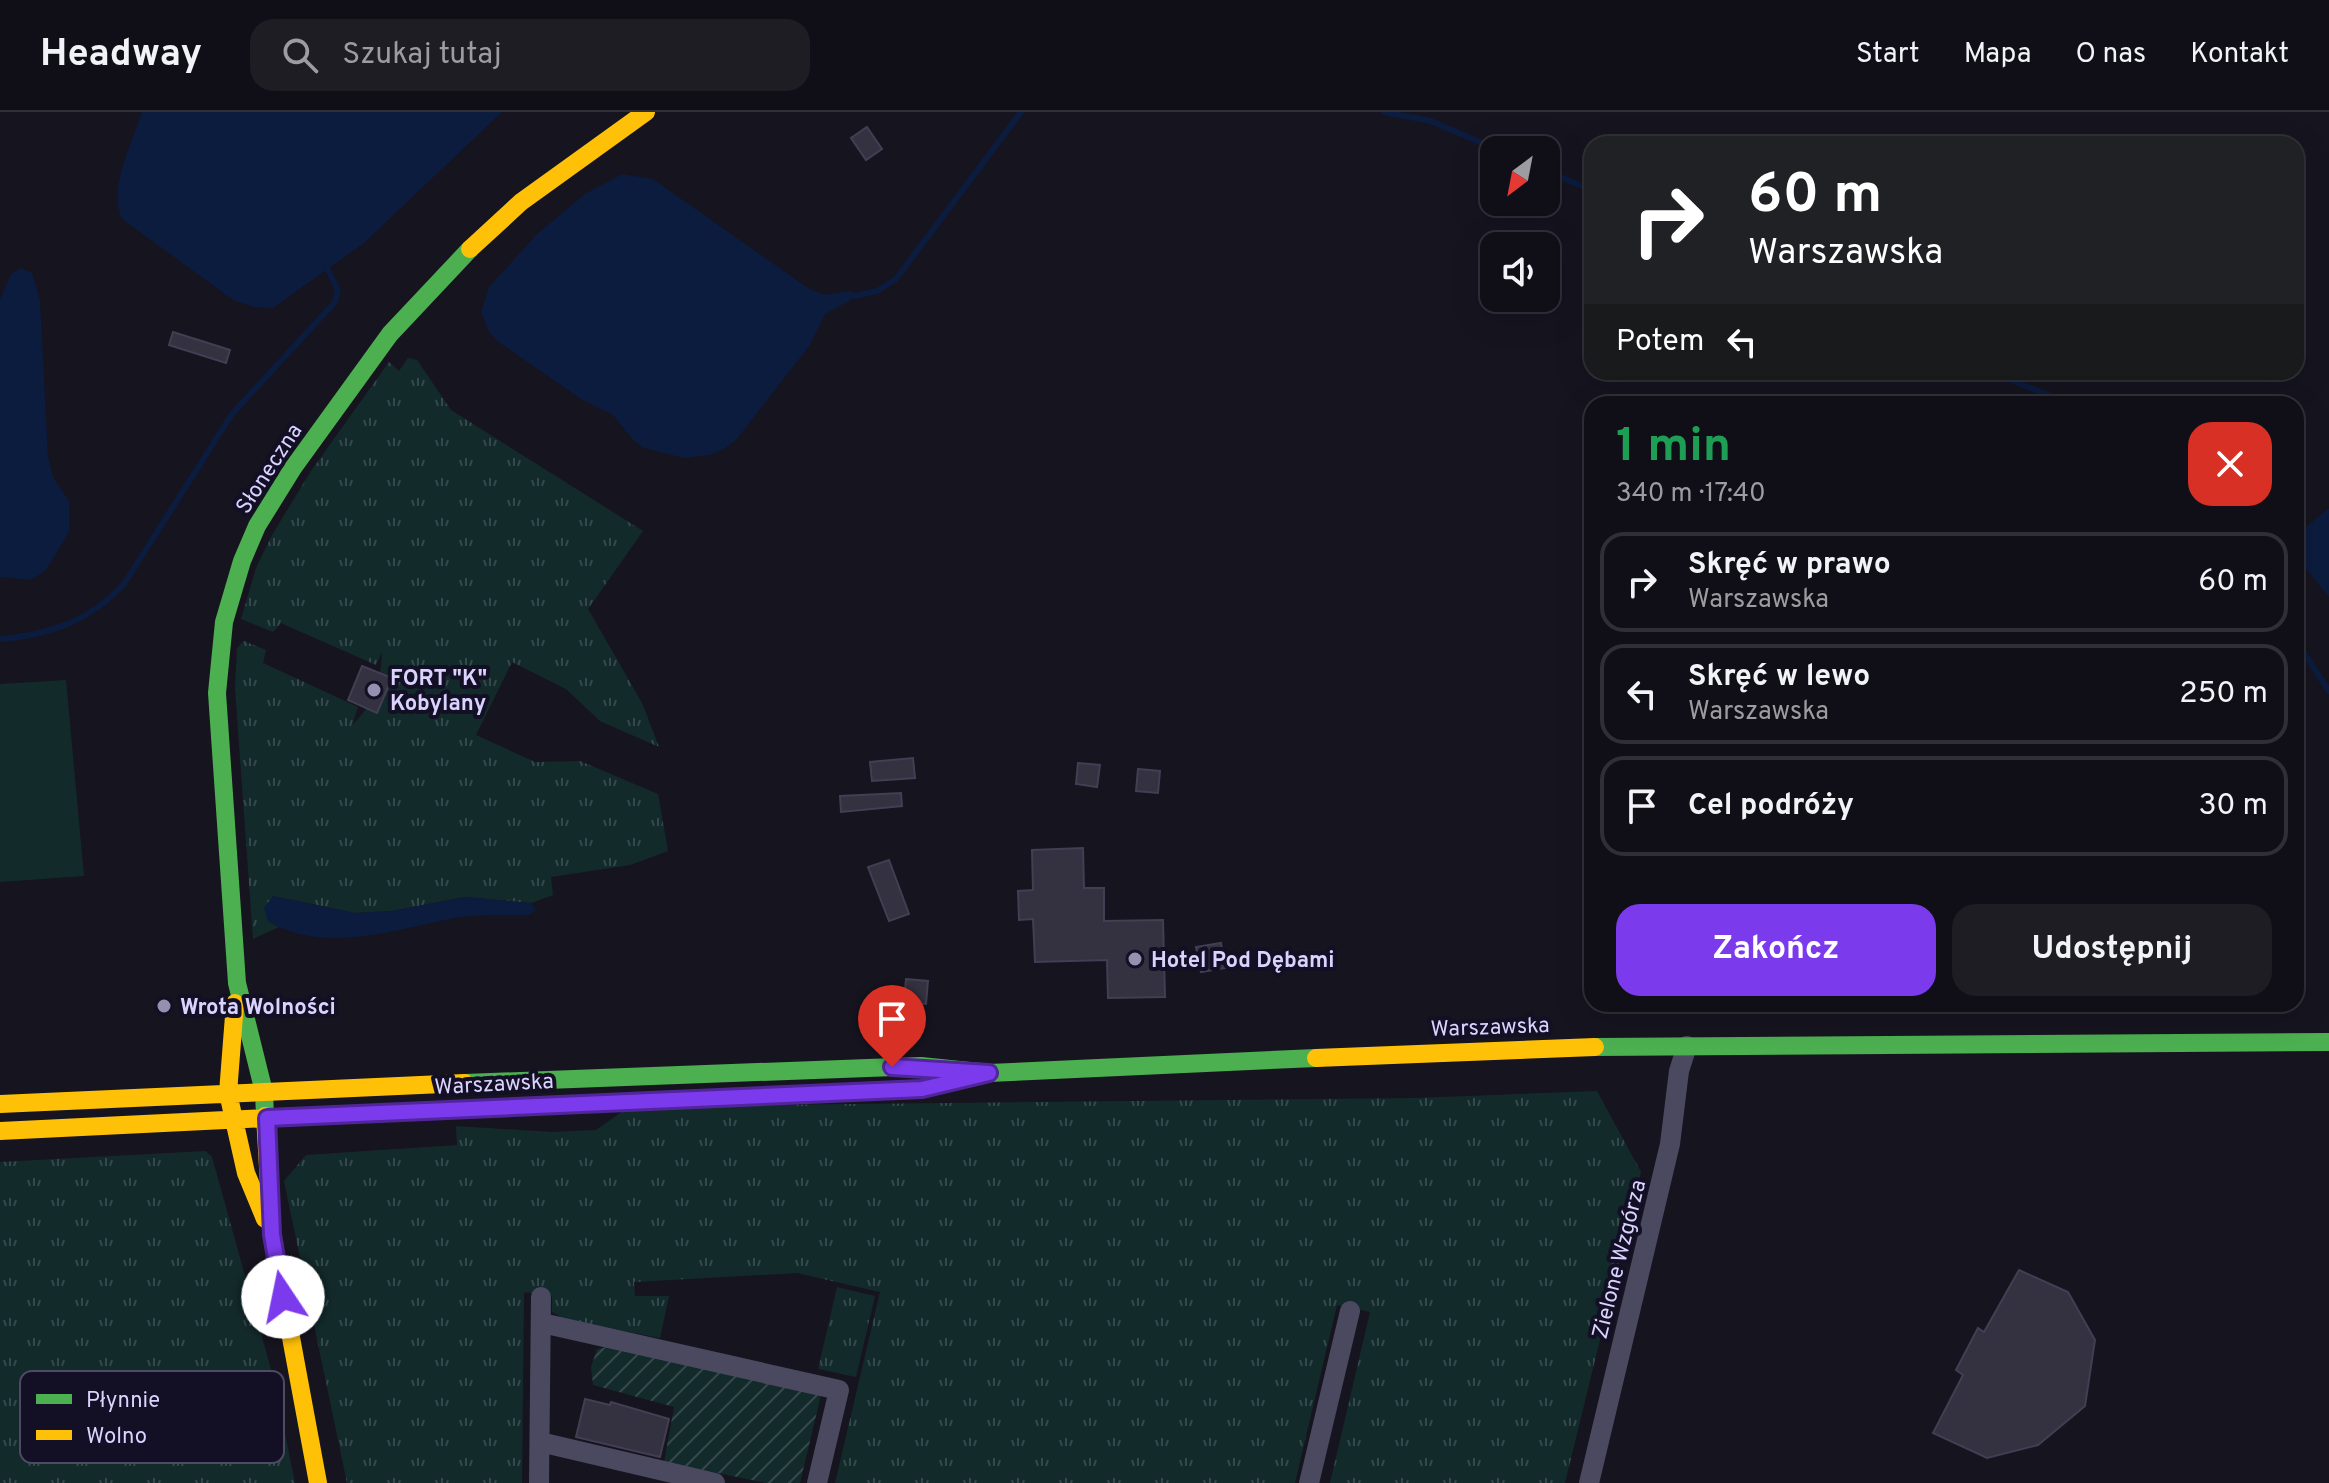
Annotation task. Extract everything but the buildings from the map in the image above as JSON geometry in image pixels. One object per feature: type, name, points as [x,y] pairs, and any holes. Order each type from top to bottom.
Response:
[{"type":"main road","name":"Słoneczna","points":[[272,1235],[246,1173],[228,1093],[237,983],[217,693],[224,622],[242,561],[257,526],[363,370],[432,286],[521,202],[646,112]]},
{"type":"main road","name":"Słoneczna","points":[[237,983],[264,1092],[272,1235]]},
{"type":"main road","name":"Warszawska","points":[[0,1104],[875,1067],[921,1066],[989,1073],[1526,1049],[2329,1042]]},
{"type":"main road","name":"Warszawska","points":[[936,1086],[989,1073]]},
{"type":"main road","points":[[0,1131],[313,1116]]},
{"type":"main road","points":[[272,1235],[318,1483]]},
{"type":"street","name":"Zielone Wzgórza","points":[[1589,1483],[1670,1144],[1679,1071],[1687,1046]]},
{"type":"street","points":[[539,1483],[541,1297]]},
{"type":"street","points":[[1309,1483],[1350,1311]]},
{"type":"street","points":[[542,1323],[839,1390],[817,1483]]},
{"type":"street","points":[[540,1442],[715,1483]]},
{"type":"green space","points":[[408,358],[417,360],[451,410],[643,531],[588,609],[642,703],[659,747],[600,721],[566,689],[512,662],[476,735],[535,762],[580,761],[658,794],[668,851],[630,865],[551,877],[553,895],[531,903],[465,897],[392,911],[355,913],[273,896],[273,924],[279,927],[253,939],[235,688],[237,648],[244,641],[266,650],[263,663],[358,707],[352,725],[375,692],[382,652],[376,665],[281,623],[273,632],[241,619],[256,568],[311,471],[389,362],[399,371]]},
{"type":"green space","points":[[66,680],[84,876],[0,882],[0,684]]},
{"type":"green space","points":[[1597,1091],[1641,1172],[1565,1483],[1330,1483],[1370,1312],[1337,1305],[1295,1483],[835,1483],[880,1292],[797,1273],[634,1282],[635,1296],[669,1296],[660,1338],[567,1320],[552,1312],[552,1296],[524,1292],[522,1483],[347,1483],[284,1181],[306,1155],[457,1145],[456,1126],[552,1132],[596,1130],[623,1111],[663,1106],[1417,1098]]},
{"type":"green space","points":[[206,1151],[212,1157],[271,1371],[20,1371],[20,1463],[284,1463],[284,1429],[295,1483],[0,1483],[0,1162]]},
{"type":"green space","points":[[837,1287],[875,1296],[856,1377],[818,1369]]},
{"type":"green space","points":[[607,1347],[821,1395],[800,1483],[766,1483],[664,1462],[674,1407],[593,1385],[591,1367],[597,1349]]},
{"type":"water","points":[[142,112],[502,112],[364,243],[273,308],[254,307],[233,300],[122,219],[118,207],[120,180]]},
{"type":"water","points":[[622,174],[653,179],[808,288],[824,295],[851,291],[855,294],[851,300],[825,314],[810,345],[736,440],[710,455],[684,458],[644,448],[634,441],[613,415],[581,399],[497,341],[489,332],[481,312],[489,287],[537,234],[585,194]]},
{"type":"water","points":[[21,268],[32,273],[40,300],[48,457],[53,477],[69,501],[69,532],[46,570],[31,580],[0,577],[0,299],[11,274]]},
{"type":"water","points":[[2329,508],[2329,597],[2304,567],[2304,528]]},
{"type":"water","points":[[273,896],[355,913],[392,911],[465,897],[531,903],[536,910],[529,915],[464,917],[385,933],[336,938],[289,931],[268,921],[264,908]]},
{"type":"waterway","points":[[854,296],[877,291],[896,279],[1021,112]]},
{"type":"waterway","points":[[1384,112],[1431,121],[1480,142]]},
{"type":"waterway","points":[[1560,177],[1584,187]]},
{"type":"waterway","points":[[0,639],[36,634],[68,624],[97,608],[124,584],[232,414],[335,302],[338,290],[324,262]]},
{"type":"waterway","points":[[2010,380],[2051,396]]},
{"type":"waterway","points":[[2304,653],[2329,691]]},
{"type":"traffic: fast","points":[[265,1116],[264,1092],[237,983],[217,693],[224,622],[242,561],[257,526],[293,468],[390,334],[470,249]]},
{"type":"traffic: fast","points":[[1595,1047],[2329,1042]]},
{"type":"traffic: fast","points":[[465,1083],[921,1066],[989,1073],[1316,1058]]},
{"type":"traffic: slow","points":[[470,249],[521,202],[646,112]]},
{"type":"traffic: slow","points":[[235,1003],[228,1093],[246,1173],[265,1219]]},
{"type":"traffic: slow","points":[[1316,1058],[1595,1047]]},
{"type":"traffic: slow","points":[[0,1104],[465,1083]]},
{"type":"traffic: slow","points":[[265,1116],[272,1235],[318,1483]]},
{"type":"traffic: slow","points":[[0,1131],[289,1117]]},
{"type":"place","name":"FORT \"K\" Kobylany","points":[[374,690]]},
{"type":"place","name":"Hotel Pod Dębami","points":[[1135,959]]},
{"type":"place","name":"Wrota Wolności","points":[[164,1006]]},
{"type":"route","points":[[283,1297],[272,1235],[267,1118],[922,1089],[989,1073],[921,1066],[892,1067]]}]
